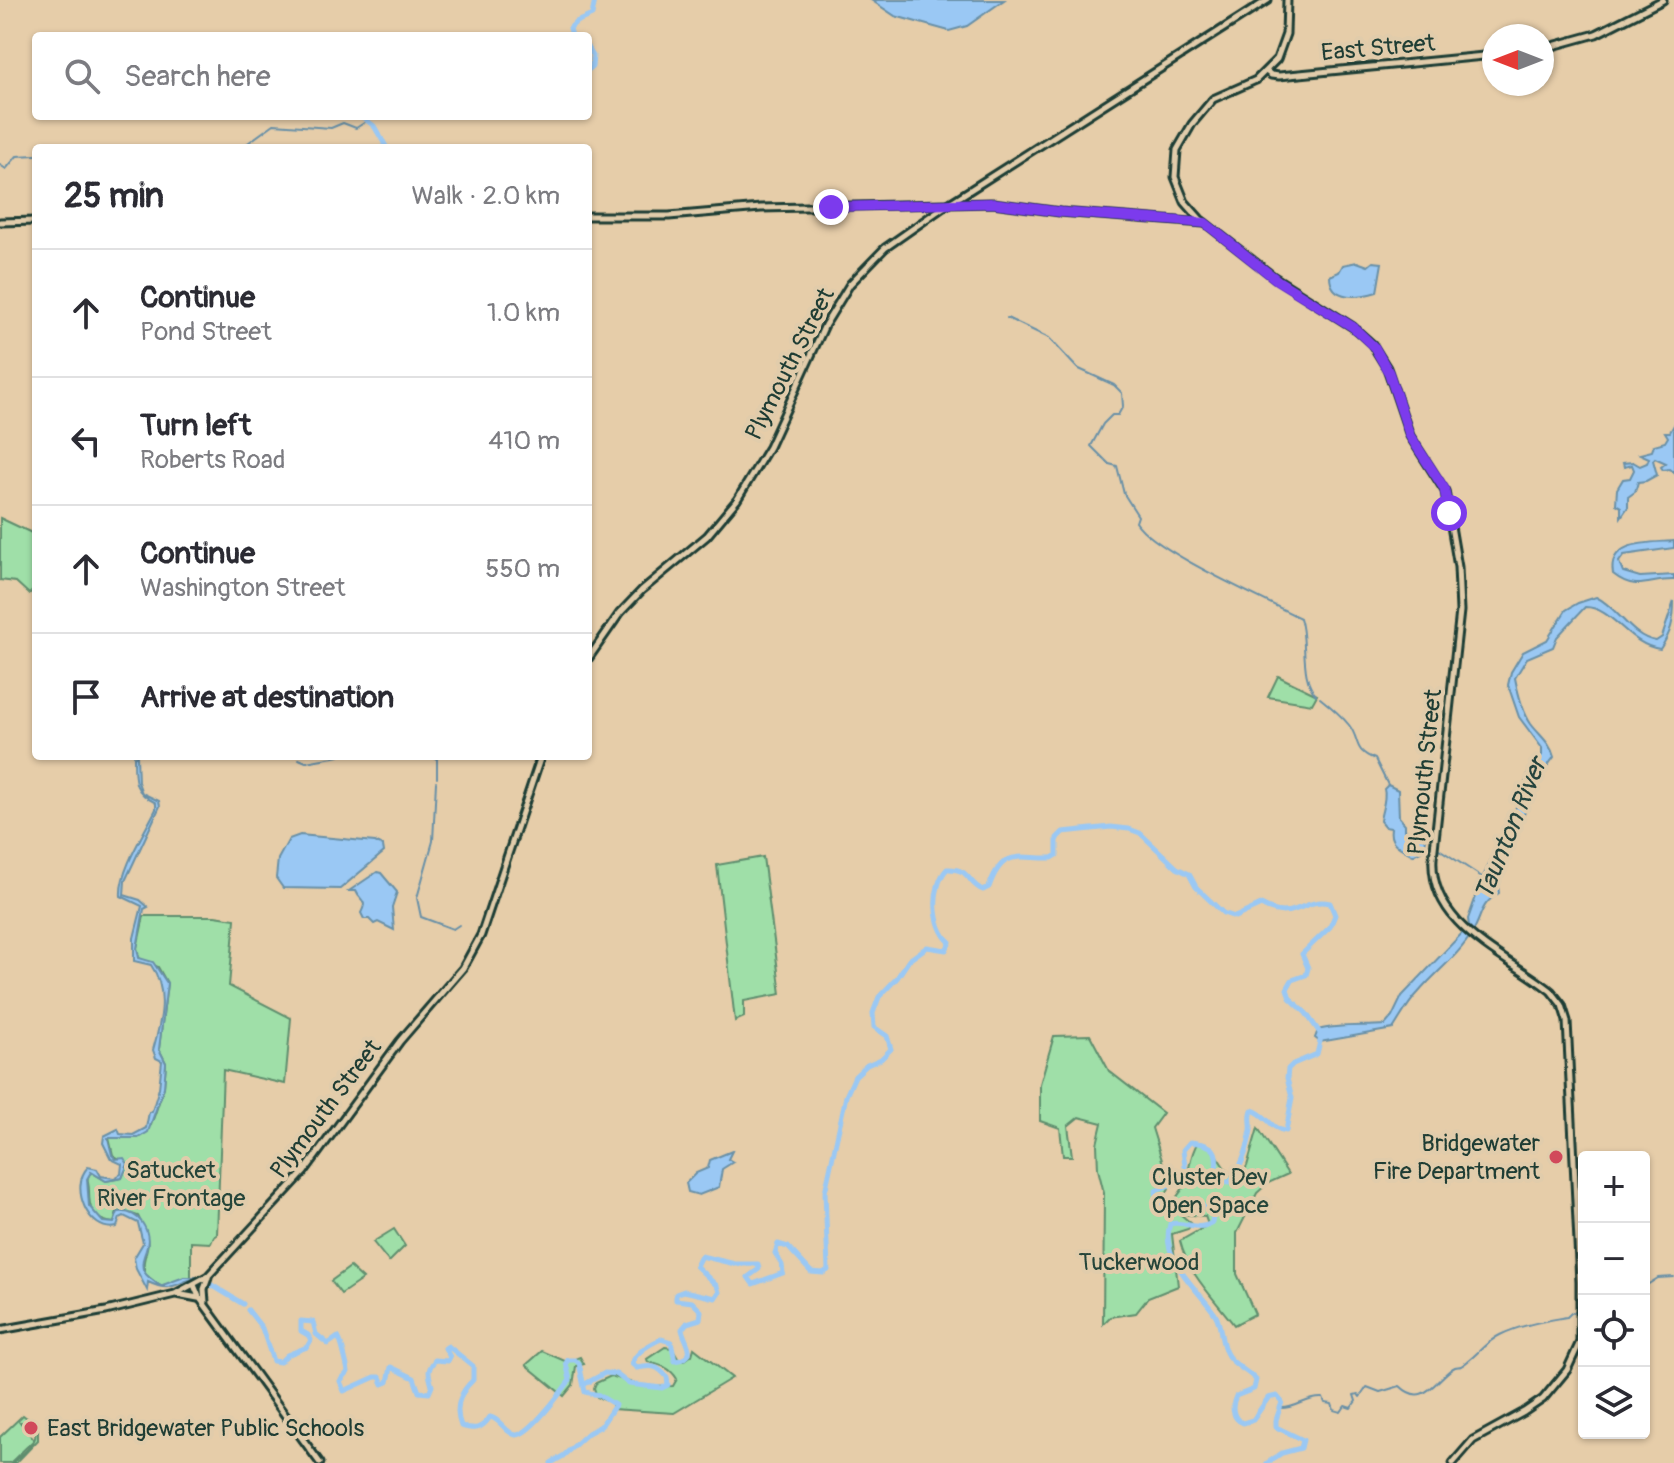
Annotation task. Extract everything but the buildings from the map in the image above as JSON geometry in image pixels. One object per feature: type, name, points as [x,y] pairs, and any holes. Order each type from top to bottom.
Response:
[{"type":"main road","name":"Plymouth Street","points":[[592,653],[626,606],[696,547],[737,500],[769,447],[825,325],[850,284],[885,248],[945,206],[1268,0]]},
{"type":"main road","points":[[1266,71],[1277,59],[1283,45],[1288,17],[1287,0]]},
{"type":"main road","points":[[1554,46],[1596,34],[1663,0]]},
{"type":"main road","name":"East Street","points":[[1266,71],[1279,76],[1482,56]]},
{"type":"main road","name":"Plymouth Street","points":[[1266,71],[1256,80],[1213,99],[1184,134],[1174,164],[1176,181],[1182,197],[1205,223],[1278,281],[1353,327],[1372,344],[1389,373],[1410,436],[1440,480],[1446,496],[1458,567],[1460,618],[1433,872],[1441,899],[1464,929],[1553,993],[1566,1015],[1581,1310],[1579,1347],[1570,1366],[1534,1406],[1473,1440],[1453,1463]]},
{"type":"main road","points":[[592,216],[669,216],[761,208],[993,203],[1205,223]]},
{"type":"main road","points":[[0,222],[32,221]]},
{"type":"main road","name":"Plymouth Street","points":[[0,1330],[106,1311],[175,1294],[206,1280],[295,1184],[400,1041],[470,958],[483,929],[540,760]]},
{"type":"main road","points":[[205,1303],[206,1280]]},
{"type":"main road","points":[[195,1284],[205,1303],[320,1463]]},
{"type":"main road","points":[[175,1294],[190,1295],[205,1303]]},
{"type":"green space","points":[[0,518],[32,533],[32,591],[29,594],[16,582],[0,580]]},
{"type":"green space","points":[[1278,676],[1317,695],[1312,704],[1268,697]]},
{"type":"green space","points":[[763,857],[781,994],[744,1001],[744,1017],[735,1021],[717,865]]},
{"type":"green space","name":"Satucket River Frontage","points":[[144,916],[235,919],[229,986],[291,1018],[285,1084],[223,1070],[217,1235],[211,1243],[191,1242],[191,1277],[160,1286],[145,1274],[148,1244],[138,1216],[117,1212],[114,1223],[96,1217],[90,1204],[88,1181],[91,1172],[106,1181],[122,1178],[128,1164],[113,1155],[109,1138],[138,1138],[151,1125],[164,1087],[166,1063],[159,1049],[167,983],[158,967],[139,958],[137,948]]},
{"type":"green space","name":"Tuckerwood","points":[[1090,1035],[1109,1071],[1163,1113],[1152,1128],[1170,1186],[1166,1194],[1169,1208],[1172,1209],[1184,1186],[1198,1142],[1211,1149],[1227,1171],[1239,1178],[1247,1166],[1258,1128],[1288,1174],[1268,1183],[1257,1193],[1237,1233],[1237,1274],[1255,1314],[1234,1325],[1202,1285],[1180,1241],[1208,1225],[1205,1216],[1180,1214],[1192,1224],[1188,1229],[1172,1234],[1178,1286],[1148,1298],[1136,1313],[1110,1317],[1103,1324],[1104,1193],[1098,1169],[1097,1144],[1102,1123],[1079,1117],[1068,1126],[1072,1156],[1063,1156],[1060,1128],[1040,1121],[1040,1084],[1054,1036]]},
{"type":"green space","points":[[394,1229],[405,1246],[389,1262],[373,1242]]},
{"type":"green space","points":[[350,1267],[363,1279],[341,1294],[331,1281]]},
{"type":"green space","points":[[665,1347],[672,1348],[679,1360],[684,1361],[692,1355],[694,1348],[732,1378],[674,1413],[612,1409],[612,1403],[597,1397],[596,1383],[611,1376],[645,1387],[673,1386],[677,1379],[671,1372],[647,1359]]},
{"type":"green space","points":[[542,1351],[567,1362],[580,1357],[584,1364],[576,1366],[573,1385],[564,1396],[526,1365]]},
{"type":"green space","points":[[23,1415],[38,1427],[38,1440],[16,1463],[12,1463],[34,1440],[10,1463],[0,1463],[0,1437]],"holes":[[[20,1422],[32,1424],[36,1435],[34,1440]]]},
{"type":"water","points":[[871,0],[1004,0],[967,26],[949,31],[895,16]]},
{"type":"water","points":[[1357,262],[1368,266],[1373,262],[1382,263],[1377,292],[1348,296],[1335,290],[1331,284],[1330,276],[1339,272],[1343,265]]},
{"type":"water","points":[[1674,425],[1674,473],[1669,469],[1663,470],[1661,467],[1666,463],[1655,458],[1657,475],[1638,482],[1635,492],[1628,497],[1628,507],[1621,517],[1621,507],[1616,504],[1617,489],[1634,470],[1632,465],[1624,467],[1623,463],[1633,462],[1640,466],[1647,463],[1649,458],[1640,454],[1652,451],[1654,445],[1665,442],[1668,437],[1665,432],[1670,432]]},
{"type":"water","points":[[1674,541],[1674,548],[1624,555],[1619,562],[1623,572],[1640,577],[1674,575],[1674,580],[1636,584],[1613,574],[1613,563],[1623,549],[1643,543]]},
{"type":"water","name":"Taunton River","points":[[1596,597],[1639,634],[1656,641],[1662,637],[1674,601],[1671,626],[1664,643],[1660,649],[1649,646],[1604,613],[1585,607],[1557,637],[1553,647],[1527,658],[1515,678],[1519,696],[1528,719],[1554,757],[1532,787],[1525,812],[1496,874],[1499,893],[1485,906],[1454,957],[1414,997],[1393,1029],[1320,1042],[1315,1038],[1318,1030],[1385,1025],[1402,996],[1469,926],[1468,919],[1483,877],[1520,799],[1528,774],[1542,755],[1542,748],[1519,717],[1508,685],[1511,672],[1523,652],[1547,640],[1566,610]]},
{"type":"water","points":[[134,760],[137,760],[142,793],[159,801],[160,806],[125,881],[124,895],[140,900],[148,907],[144,909],[137,948],[139,958],[153,962],[167,983],[159,1049],[166,1063],[164,1087],[148,1132],[138,1138],[108,1138],[112,1155],[116,1159],[124,1158],[128,1164],[122,1178],[106,1181],[91,1172],[87,1179],[89,1206],[103,1222],[114,1223],[118,1212],[125,1212],[142,1223],[148,1243],[142,1266],[148,1276],[160,1286],[184,1277],[200,1277],[169,1287],[163,1287],[156,1285],[148,1282],[147,1290],[134,1258],[143,1243],[138,1223],[124,1216],[117,1227],[98,1223],[84,1207],[80,1185],[88,1167],[97,1169],[101,1176],[114,1178],[121,1174],[122,1164],[111,1159],[103,1143],[104,1136],[118,1129],[120,1134],[133,1135],[146,1128],[159,1088],[162,1061],[156,1058],[153,1050],[161,1018],[160,985],[151,965],[134,961],[134,938],[142,906],[121,896],[128,864],[156,809],[156,803],[143,795],[136,785]]},
{"type":"water","points":[[1388,785],[1398,790],[1399,817],[1405,824],[1405,830],[1426,839],[1424,849],[1413,855],[1396,845],[1391,838],[1391,828],[1380,821],[1384,789]]},
{"type":"water","points":[[300,835],[375,842],[383,846],[384,852],[340,889],[283,888],[276,878],[278,859],[289,839]]},
{"type":"water","points":[[377,872],[397,892],[392,907],[394,930],[364,919],[361,913],[363,901],[356,891],[349,891]]},
{"type":"water","points":[[732,1151],[728,1159],[733,1162],[722,1169],[719,1187],[699,1195],[688,1192],[686,1183],[696,1173],[708,1168],[710,1160]]},
{"type":"waterway","points":[[571,32],[570,28],[576,22],[592,15],[595,0]]},
{"type":"waterway","points":[[592,54],[592,67]]},
{"type":"waterway","points":[[366,120],[374,126],[385,144]]},
{"type":"waterway","points":[[246,144],[274,124],[331,128],[343,123],[356,128],[367,121]]},
{"type":"waterway","points":[[0,165],[6,169],[17,156],[32,155]]},
{"type":"waterway","points":[[1007,318],[1049,338],[1077,368],[1114,385],[1122,393],[1123,406],[1118,415],[1112,415],[1103,424],[1091,446],[1109,464],[1117,466],[1124,494],[1138,516],[1136,522],[1164,547],[1186,560],[1300,618],[1307,679],[1316,695]]},
{"type":"waterway","points":[[1320,698],[1349,725],[1360,749],[1375,759],[1388,785]]},
{"type":"waterway","points":[[301,760],[317,760]]},
{"type":"waterway","points":[[437,760],[437,778]]},
{"type":"waterway","points":[[436,782],[433,841],[417,898],[421,917],[453,929],[459,925]]},
{"type":"waterway","points":[[585,1384],[605,1373],[616,1374],[629,1384],[662,1388],[668,1385],[667,1377],[657,1368],[637,1368],[632,1364],[640,1352],[661,1339],[671,1342],[675,1361],[689,1353],[682,1329],[687,1323],[700,1319],[701,1311],[692,1302],[676,1300],[676,1294],[684,1291],[715,1298],[719,1292],[717,1286],[696,1266],[701,1256],[735,1264],[758,1264],[759,1269],[748,1277],[753,1284],[783,1273],[775,1253],[778,1244],[788,1247],[811,1272],[828,1270],[825,1192],[846,1096],[855,1076],[891,1049],[887,1036],[874,1027],[873,1013],[879,997],[909,960],[927,947],[946,950],[950,942],[940,927],[936,906],[938,885],[947,869],[960,871],[983,890],[989,887],[994,874],[1006,861],[1057,855],[1057,838],[1063,832],[1111,827],[1140,833],[1177,868],[1189,874],[1196,887],[1223,913],[1235,917],[1261,905],[1282,912],[1312,903],[1330,903],[1335,915],[1330,927],[1302,954],[1308,968],[1306,975],[1292,980],[1287,989],[1290,998],[1320,1033]]},
{"type":"waterway","name":"Taunton River","points":[[1439,849],[1485,879]]},
{"type":"waterway","points":[[1267,1463],[1282,1453],[1301,1448],[1303,1440],[1276,1427],[1282,1402],[1277,1396],[1268,1398],[1253,1420],[1243,1423],[1237,1418],[1233,1408],[1236,1396],[1254,1389],[1256,1380],[1228,1356],[1215,1314],[1182,1273],[1170,1249],[1170,1224],[1206,1225],[1212,1223],[1213,1215],[1202,1205],[1166,1207],[1157,1198],[1156,1190],[1176,1183],[1186,1175],[1183,1150],[1190,1142],[1214,1150],[1217,1181],[1230,1182],[1246,1151],[1252,1110],[1276,1128],[1286,1131],[1292,1098],[1288,1069],[1317,1054],[1321,1037]]},
{"type":"waterway","points":[[1650,1283],[1658,1278],[1674,1277]]},
{"type":"waterway","points":[[205,1281],[243,1304]]},
{"type":"waterway","points":[[248,1310],[262,1328],[273,1361],[280,1362],[287,1355],[307,1347],[311,1340],[301,1331],[301,1321],[313,1322],[316,1334],[328,1344],[338,1337],[348,1372],[340,1381],[344,1391],[375,1377],[380,1377],[383,1384],[388,1382],[391,1367],[414,1378],[419,1392],[429,1393],[432,1386],[430,1367],[435,1360],[448,1361],[450,1357],[445,1348],[448,1346],[473,1366],[473,1380],[458,1407],[461,1426],[470,1428],[481,1427],[490,1417],[512,1434],[522,1433],[545,1412],[570,1380],[566,1363],[575,1360],[579,1363],[585,1392],[599,1395],[615,1405],[601,1426],[551,1463]]},
{"type":"waterway","points":[[1281,1408],[1323,1398],[1325,1403],[1332,1404],[1334,1410],[1341,1412],[1345,1406],[1351,1408],[1356,1401],[1354,1395],[1360,1397],[1367,1387],[1380,1392],[1400,1386],[1409,1392],[1424,1393],[1448,1371],[1466,1363],[1500,1335],[1578,1311]]},
{"type":"place","name":"Bridgewater Fire Department","points":[[1556,1157]]},
{"type":"place","name":"East Bridgewater Public Schools","points":[[31,1428]]},
{"type":"route","points":[[831,207],[993,203],[1060,212],[1205,223],[1278,281],[1353,327],[1375,348],[1389,373],[1410,436],[1444,488],[1449,513]]},
{"type":"park label","name":"Cluster Dev Open Space","points":[[1210,1191]]}]
